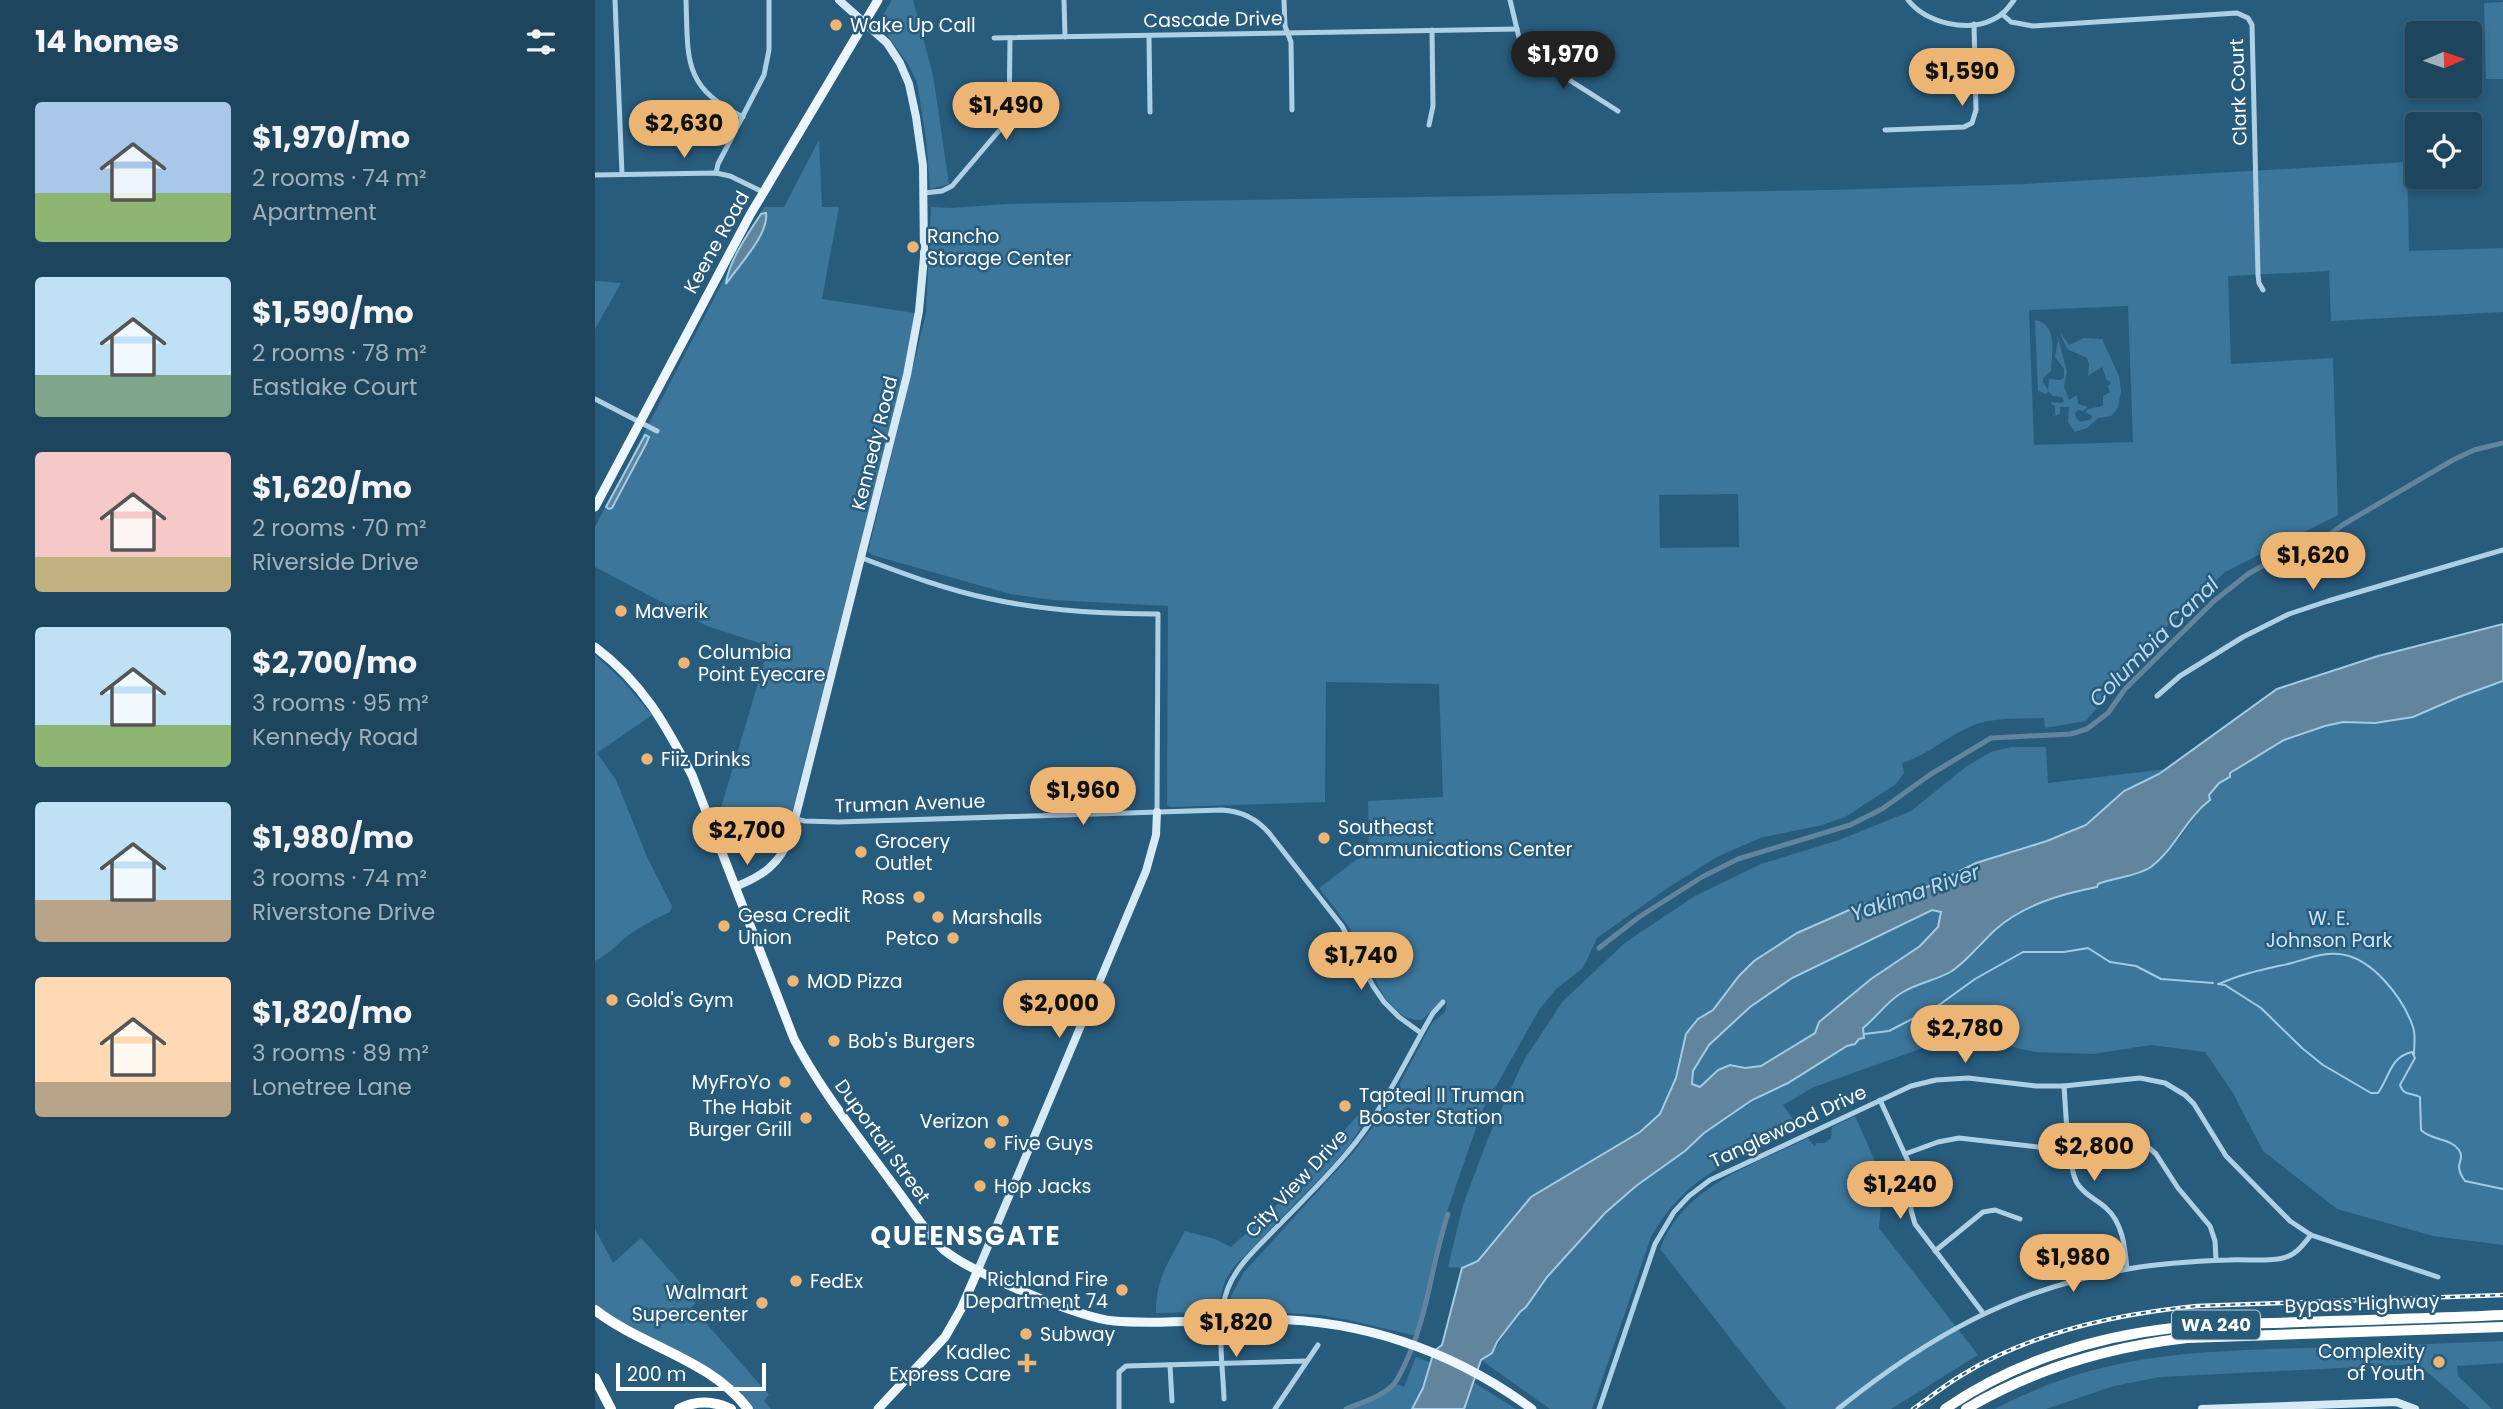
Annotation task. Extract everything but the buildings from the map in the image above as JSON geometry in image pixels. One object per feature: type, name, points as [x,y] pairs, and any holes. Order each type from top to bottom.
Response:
[{"type":"highway","points":[[595,1310],[627,1332],[710,1374],[731,1390],[748,1409]]},
{"type":"highway","name":"Bypass Highway","points":[[1945,1409],[1999,1378],[2055,1354],[2093,1342],[2141,1332],[2205,1325],[2503,1315]]},
{"type":"highway","name":"Bypass Highway","points":[[1966,1409],[2019,1381],[2070,1361],[2142,1344],[2197,1337],[2503,1327]]},
{"type":"highway","points":[[595,1378],[611,1409]]},
{"type":"highway","points":[[679,1409],[703,1402],[717,1403],[731,1409]]},
{"type":"main road","name":"Keene Road","points":[[595,507],[763,192],[878,0]]},
{"type":"main road","name":"Duportail Street","points":[[595,647],[642,691],[671,734],[692,775],[794,1039],[811,1070],[936,1242],[956,1258],[978,1270],[1095,1318],[1138,1322],[1306,1320],[1347,1325],[1395,1338],[1429,1350],[1479,1374],[1532,1409]]},
{"type":"main road","points":[[878,1409],[945,1337],[978,1270]]},
{"type":"street","points":[[615,0],[622,174]]},
{"type":"street","points":[[686,0],[688,56],[696,78],[717,102],[743,117]]},
{"type":"street","points":[[716,173],[718,164],[759,86],[767,63],[770,37],[769,0]]},
{"type":"street","name":"Kennedy Road","points":[[735,887],[759,877],[777,862],[787,844],[795,819],[915,339],[923,272],[924,193],[920,144],[909,84],[892,50],[839,0]]},
{"type":"street","points":[[1064,0],[1065,37]]},
{"type":"street","points":[[1284,0],[1285,24],[1291,42],[1292,110]]},
{"type":"street","points":[[1510,0],[1523,50],[1618,111]]},
{"type":"street","points":[[1908,0],[1919,11],[1936,20],[1974,24],[1993,20],[2014,0]]},
{"type":"street","name":"Clark Court","points":[[2002,14],[2011,22],[2041,26],[2237,13],[2248,18],[2252,27],[2259,283],[2263,290]]},
{"type":"street","points":[[1885,130],[1961,128],[1972,123],[1976,110],[1974,24]]},
{"type":"street","name":"Cascade Drive","points":[[994,38],[1517,29]]},
{"type":"street","points":[[1429,125],[1433,106],[1432,30]]},
{"type":"street","points":[[1149,36],[1150,112]]},
{"type":"street","points":[[924,193],[945,190],[952,186],[1009,119],[1010,38]]},
{"type":"street","points":[[595,175],[716,173],[730,176],[763,192]]},
{"type":"street","points":[[595,399],[657,431]]},
{"type":"street","points":[[2157,696],[2201,663],[2243,637],[2289,614],[2503,550]]},
{"type":"street","points":[[862,558],[930,582],[1007,602],[1067,611],[1158,614],[1156,835],[1146,871],[978,1270]]},
{"type":"street","name":"Truman Avenue","points":[[795,819],[838,822],[1227,810],[1245,815],[1259,823],[1342,926],[1384,1002],[1421,1033]]},
{"type":"street","name":"City View Drive","points":[[1224,1399],[1222,1319],[1226,1292],[1237,1271],[1360,1137],[1382,1104],[1433,1013],[1443,1002]]},
{"type":"street","name":"Tanglewood Drive","points":[[1599,1409],[1655,1244],[1682,1203],[1696,1189],[1716,1177],[1911,1086],[1957,1079],[2036,1086],[2064,1086],[2140,1078],[2165,1083],[2194,1104],[2226,1156],[2290,1221],[2311,1235],[2438,1277]]},
{"type":"street","points":[[2064,1086],[2072,1172],[2078,1186],[2091,1199],[2106,1208],[2117,1221],[2127,1269]]},
{"type":"street","points":[[1880,1100],[1912,1170],[1911,1210],[1915,1224],[1983,1313]]},
{"type":"street","points":[[1905,1154],[1938,1142],[1959,1138],[2046,1148],[2127,1139],[2143,1142],[2156,1154],[2178,1188],[2210,1226],[2215,1241],[2216,1260]]},
{"type":"street","points":[[1935,1251],[1983,1212],[1995,1210],[2020,1219]]},
{"type":"street","points":[[1838,1409],[1930,1341],[1983,1313],[2071,1281],[2127,1269],[2216,1260],[2283,1259],[2296,1252],[2311,1235]]},
{"type":"street","points":[[1275,1409],[1318,1345]]},
{"type":"street","points":[[1119,1409],[1120,1369],[1126,1366],[1307,1361]]},
{"type":"street","points":[[1170,1365],[1171,1401]]},
{"type":"street","points":[[2202,1409],[2379,1406],[2396,1402],[2415,1409]]},
{"type":"green space","points":[[892,0],[913,0],[933,75],[949,184],[930,189],[917,82],[880,20]]},
{"type":"green space","points":[[2503,2],[2503,79],[2486,79],[2484,3]]},
{"type":"green space","points":[[819,140],[822,207],[839,207],[822,299],[915,313],[903,376],[790,820],[735,807],[720,811],[769,646],[707,626],[595,567],[595,527],[747,235],[764,207],[784,207]]},
{"type":"green space","points":[[2405,162],[2409,251],[2503,248],[2503,312],[2331,321],[2329,271],[2228,276],[2231,364],[2333,358],[2338,515],[2225,572],[2126,665],[2086,721],[2045,728],[2044,718],[2008,719],[1982,722],[1965,729],[1902,763],[1904,773],[1896,784],[1845,817],[1822,825],[1760,838],[1717,857],[1597,938],[1583,968],[1556,989],[1539,1010],[1482,1111],[1444,1220],[1416,1336],[1320,1315],[1233,1310],[1231,1296],[1244,1272],[1351,1155],[1373,1127],[1391,1100],[1432,1023],[1445,1012],[1447,1002],[1443,999],[1422,1020],[1408,1018],[1397,1012],[1381,990],[1358,941],[1319,888],[1369,850],[1368,801],[1443,797],[1439,684],[1326,682],[1325,802],[1170,807],[1167,805],[1168,606],[1052,600],[1010,594],[872,555],[868,551],[926,313],[931,207],[2025,184]],"holes":[[[2128,306],[2133,442],[2034,445],[2029,310]],[[1738,494],[1739,547],[1660,548],[1659,495]]]},
{"type":"green space","points":[[595,281],[621,283],[595,329]]},
{"type":"green space","points":[[2035,320],[2047,327],[2052,340],[2051,371],[2043,378],[2043,382],[2048,390],[2049,379],[2064,378],[2064,369],[2055,357],[2057,334],[2067,371],[2064,387],[2069,400],[2077,395],[2078,404],[2088,407],[2075,413],[2080,422],[2091,419],[2092,416],[2085,412],[2088,409],[2103,406],[2103,396],[2110,392],[2108,386],[2111,384],[2107,381],[2102,367],[2088,376],[2087,358],[2067,349],[2060,332],[2069,345],[2084,338],[2102,339],[2119,376],[2121,391],[2118,408],[2111,416],[2098,418],[2087,428],[2075,432],[2068,422],[2069,407],[2060,407],[2060,414],[2053,416],[2055,406],[2051,402],[2064,401],[2062,397],[2053,396],[2048,391],[2047,394],[2038,391]]},
{"type":"green space","points":[[595,655],[622,680],[652,715],[597,753],[616,780],[647,857],[672,906],[670,912],[626,937],[595,961]]},
{"type":"green space","name":"W. E. Johnson Park","points":[[2503,681],[2503,1245],[2433,1236],[2337,1209],[2263,1151],[2233,1093],[2205,1052],[2151,1045],[2093,1054],[2035,1052],[1959,1035],[1814,1087],[1783,1105],[1800,1129],[1735,1159],[1698,1182],[1681,1197],[1651,1237],[1592,1409],[1550,1409],[1481,1360],[1492,1353],[1547,1277],[1605,1213],[1636,1186],[1752,1100],[1788,1083],[1820,1063],[1902,992],[1951,971],[1979,949],[1992,932],[2019,912],[2153,866],[2181,836],[2219,783],[2284,740],[2343,722],[2389,722],[2423,713]]},
{"type":"green space","points":[[2011,747],[2046,747],[2048,783],[2167,769],[2124,791],[2086,825],[2047,841],[1976,863],[1932,885],[1893,900],[1863,904],[1828,919],[1754,961],[1713,1010],[1698,1019],[1680,1055],[1676,1078],[1660,1114],[1640,1132],[1531,1197],[1478,1261],[1462,1268],[1448,1267],[1463,1205],[1488,1138],[1524,1060],[1563,1001],[1626,942],[1695,896],[1761,864],[1839,840],[1911,811],[1967,766],[1991,752]]},
{"type":"green space","points":[[1932,910],[1941,912],[1938,927],[1920,946],[1871,979],[1820,1022],[1815,1033],[1761,1066],[1745,1068],[1737,1065],[1718,1070],[1700,1087],[1692,1084],[1693,1071],[1709,1045],[1750,1007],[1792,978]]},
{"type":"green space","points":[[1360,1113],[1368,1117],[1346,1150],[1234,1267],[1225,1281],[1217,1309],[1212,1312],[1156,1313],[1161,1280],[1185,1231],[1215,1239],[1231,1247],[1272,1210]]},
{"type":"green space","points":[[1855,1116],[1883,1179],[1879,1228],[1978,1355],[1891,1409],[1786,1409],[1660,1249],[1671,1227],[1702,1193],[1743,1168],[1808,1138],[1815,1147],[1816,1143],[1825,1143],[1831,1138],[1832,1127]]},
{"type":"green space","points":[[595,1229],[613,1263],[641,1238],[697,1301],[692,1307],[769,1395],[764,1401],[771,1409],[754,1409],[743,1395],[717,1374],[641,1335],[595,1305]]},
{"type":"green space","points":[[2503,1341],[2503,1363],[2457,1366],[2458,1376],[2492,1409],[2470,1409],[2418,1364],[2160,1377],[2114,1386],[2046,1409],[1995,1409],[2034,1390],[2072,1376],[2110,1366],[2184,1354]]},
{"type":"green space","points":[[1416,1357],[1431,1363],[1420,1394],[1427,1409],[1347,1409],[1378,1396],[1394,1383],[1404,1387]]},
{"type":"green space","points":[[1473,1382],[1516,1409],[1464,1409]]},
{"type":"water","points":[[766,213],[766,222],[758,241],[726,284],[739,248],[761,214]]},
{"type":"water","points":[[645,435],[649,437],[646,444],[612,508],[609,509],[606,507]]},
{"type":"water","name":"Yakima River","points":[[2503,624],[2503,681],[2413,717],[2375,723],[2343,722],[2284,740],[2230,773],[2230,777],[2219,783],[2209,795],[2210,800],[2151,867],[2098,884],[2097,887],[2056,897],[2030,907],[2006,921],[1952,971],[1909,989],[1892,1000],[1863,1028],[1864,1038],[1788,1083],[1752,1100],[1704,1133],[1605,1213],[1547,1277],[1497,1342],[1492,1353],[1481,1360],[1464,1409],[1412,1409],[1423,1388],[1434,1351],[1442,1345],[1462,1268],[1478,1261],[1531,1197],[1640,1132],[1660,1114],[1676,1078],[1686,1034],[1698,1019],[1713,1010],[1754,961],[1797,933],[1863,904],[1893,900],[1932,885],[1976,863],[2047,841],[2086,825],[2124,791],[2159,774],[2277,689],[2378,656]],"holes":[[[1932,910],[1941,912],[1938,927],[1920,946],[1871,979],[1819,1022],[1815,1033],[1761,1066],[1745,1068],[1730,1065],[1718,1070],[1700,1087],[1692,1084],[1693,1071],[1709,1045],[1750,1007],[1792,978]]]},
{"type":"waterway","name":"Columbia Canal","points":[[1599,948],[1639,917],[1702,877],[1738,859],[1850,825],[1882,809],[1931,774],[1991,738],[2071,734],[2087,729],[2108,713],[2125,689],[2214,601],[2248,574],[2275,559],[2318,543],[2344,524],[2453,460],[2474,450],[2503,443]]},
{"type":"waterway","points":[[1864,1034],[1889,1031],[1939,1005],[1975,979],[2023,952],[2064,952],[2088,948],[2110,962],[2136,966],[2161,979],[2213,983]]},
{"type":"waterway","points":[[2219,984],[2246,974],[2321,955],[2339,954],[2351,957],[2385,981],[2402,1004],[2414,1030],[2414,1054]]},
{"type":"waterway","points":[[2218,984],[2225,985],[2261,1008],[2323,1065],[2371,1093],[2378,1093],[2399,1058],[2412,1052],[2415,1058],[2400,1085],[2406,1093],[2420,1097],[2421,1130],[2456,1146],[2461,1156],[2459,1166],[2465,1181],[2503,1189]]},
{"type":"waterway","name":"Columbia Canal","points":[[1346,1409],[1384,1392],[1394,1384],[1400,1374],[1416,1338],[1448,1214]]},
{"type":"railway","points":[[1913,1409],[1962,1375],[2017,1347],[2075,1327],[2136,1314],[2197,1306],[2503,1295]]},
{"type":"place","name":"Wake Up Call","points":[[836,25]]},
{"type":"place","name":"Rancho Storage Center","points":[[913,247]]},
{"type":"place","name":"Maverik","points":[[621,611]]},
{"type":"place","name":"Columbia Point Eyecare","points":[[684,663]]},
{"type":"place","name":"Fiiz Drinks","points":[[647,759]]},
{"type":"place","name":"Southeast Communications Center","points":[[1324,838]]},
{"type":"place","name":"Grocery Outlet","points":[[861,852]]},
{"type":"place","name":"Ross","points":[[919,897]]},
{"type":"place","name":"Marshalls","points":[[938,917]]},
{"type":"place","name":"Gesa Credit Union","points":[[724,926]]},
{"type":"place","name":"Petco","points":[[953,938]]},
{"type":"place","name":"MOD Pizza","points":[[793,981]]},
{"type":"place","name":"Gold's Gym","points":[[612,1000]]},
{"type":"place","name":"Bob's Burgers","points":[[834,1041]]},
{"type":"place","name":"MyFroYo","points":[[785,1082]]},
{"type":"place","name":"Tapteal II Truman Booster Station","points":[[1345,1106]]},
{"type":"place","name":"The Habit Burger Grill","points":[[806,1118]]},
{"type":"place","name":"Verizon","points":[[1003,1121]]},
{"type":"place","name":"Five Guys","points":[[990,1143]]},
{"type":"place","name":"Hop Jacks","points":[[980,1186]]},
{"type":"place","name":"FedEx","points":[[796,1281]]},
{"type":"place","name":"Richland Fire Department 74","points":[[1122,1290]]},
{"type":"place","name":"Walmart Supercenter","points":[[762,1303]]},
{"type":"place","name":"Subway","points":[[1026,1334]]},
{"type":"place","name":"Complexity of Youth","points":[[2439,1362]]},
{"type":"place","name":"Kadlec Express Care","points":[[1027,1363]]},
{"type":"district","name":"QUEENSGATE","points":[[966,1236]]}]
